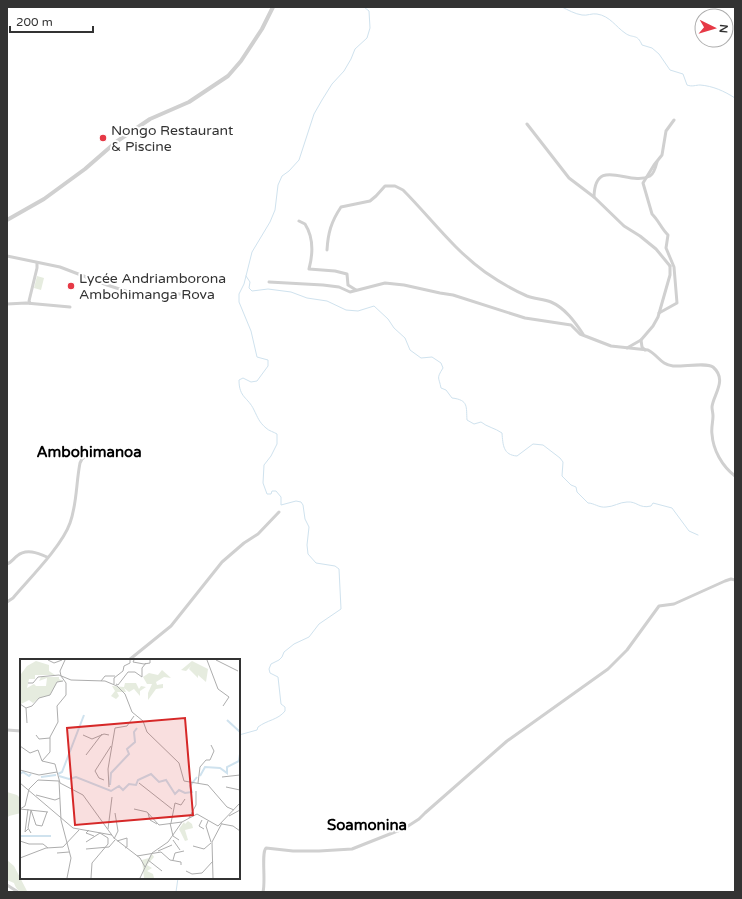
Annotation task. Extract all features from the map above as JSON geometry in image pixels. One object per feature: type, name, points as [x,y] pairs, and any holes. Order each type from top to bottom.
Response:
[{"type":"street","points":[[7,220],[44,199],[85,169],[116,142],[150,119],[189,102],[228,76],[241,61],[258,35],[273,7]]},
{"type":"street","points":[[594,197],[598,178],[610,175],[638,178],[650,176],[657,162],[662,156],[666,132],[674,120]]},
{"type":"street","points":[[527,124],[569,178],[594,197],[624,226],[640,236],[656,249],[670,266]]},
{"type":"street","points":[[647,176],[643,182],[643,186],[652,214],[660,227],[668,235],[666,248],[672,259],[674,267],[677,303],[659,314]]},
{"type":"street","points":[[327,250],[330,228],[341,207],[370,201],[385,186],[395,186],[403,190],[457,248],[484,271],[526,296],[554,304],[568,314],[584,335]]},
{"type":"street","points":[[299,222],[305,224],[310,234],[313,256],[309,269],[335,271],[347,274],[348,285],[356,290]]},
{"type":"street","points":[[7,256],[60,267],[135,294],[191,294]]},
{"type":"street","points":[[627,348],[641,340],[653,326],[659,314],[670,275],[670,257]]},
{"type":"street","points":[[30,303],[29,301],[37,263]]},
{"type":"street","points":[[269,282],[323,285],[339,287],[350,292],[385,283],[404,285],[453,295],[525,318],[571,325],[584,335],[611,346],[652,352],[661,362],[673,366],[709,366],[716,371],[719,385],[712,404],[712,440],[718,457],[735,476]]},
{"type":"street","points":[[7,304],[30,303],[70,307]]},
{"type":"street","points":[[641,340],[642,347],[645,350]]},
{"type":"street","points":[[7,602],[47,557],[67,530],[74,509],[80,463],[87,455]]},
{"type":"street","points":[[130,659],[171,626],[222,562],[244,543],[258,534],[279,512]]},
{"type":"street","points":[[7,564],[11,563],[18,555],[26,551],[31,551],[47,557]]},
{"type":"street","points":[[263,892],[264,849],[268,848],[293,851],[348,849],[357,847],[405,828],[419,819],[466,778],[482,761],[507,741],[603,673],[627,650],[659,606],[674,604],[725,581],[731,579],[735,580]]},
{"type":"street","points":[[7,730],[20,731]]},
{"type":"street","points":[[7,884],[18,892]]},
{"type":"shaded area","points":[[37,276],[44,278],[41,290],[34,288]]},
{"type":"shaded area","points":[[7,792],[17,795],[20,798],[20,813],[7,818]]},
{"type":"shaded area","points":[[7,860],[14,866],[27,891],[20,891],[14,883],[7,880]]},
{"type":"waterway","points":[[240,735],[257,730],[258,727],[279,716],[285,711],[285,707],[281,704],[278,677],[270,673],[269,669],[271,664],[279,660],[284,652],[294,644],[309,637],[319,624],[341,609],[339,569],[335,566],[316,563],[308,554],[307,545],[309,527],[305,519],[303,505],[301,502],[296,501],[281,505],[281,497],[276,491],[272,491],[271,494],[267,494],[263,483],[264,465],[271,456],[277,444],[277,434],[267,429],[260,422],[252,406],[242,394],[239,386],[239,380],[243,378],[251,382],[257,381],[268,366],[268,360],[257,357],[251,331],[239,302],[239,294],[244,284],[252,252],[270,222],[275,210],[278,185],[282,176],[299,160],[314,114],[332,84],[344,71],[355,49],[367,38],[370,28],[369,11],[364,7]]},
{"type":"waterway","points":[[562,7],[579,14],[595,14],[606,17],[622,31],[637,38],[642,45],[652,48],[659,54],[670,70],[683,74],[687,85],[709,86],[723,91],[735,98]]},
{"type":"waterway","points":[[246,276],[250,282],[249,288],[252,291],[268,289],[291,292],[307,298],[327,301],[346,310],[358,311],[374,306],[405,338],[410,350],[421,358],[432,357],[441,363],[443,368],[439,374],[441,388],[446,390],[452,398],[464,402],[466,405],[467,420],[474,424],[481,422],[502,433],[503,445],[509,454],[517,456],[533,444],[543,445],[560,458],[563,462],[562,476],[571,485],[576,487],[577,492],[588,503],[603,507],[624,502],[630,502],[647,507],[651,506],[653,503],[672,508],[689,531],[698,535]]},
{"type":"waterway","points":[[176,892],[178,879]]},
{"type":"place","name":"Nongo Restaurant & Piscine","points":[[103,138]]},
{"type":"place","name":"Lycée Andriamborona Ambohimanga Rova","points":[[71,286]]},
{"type":"district","name":"Ambohimanoa","points":[[89,452]]},
{"type":"district","name":"Soamonina","points":[[367,825]]}]
